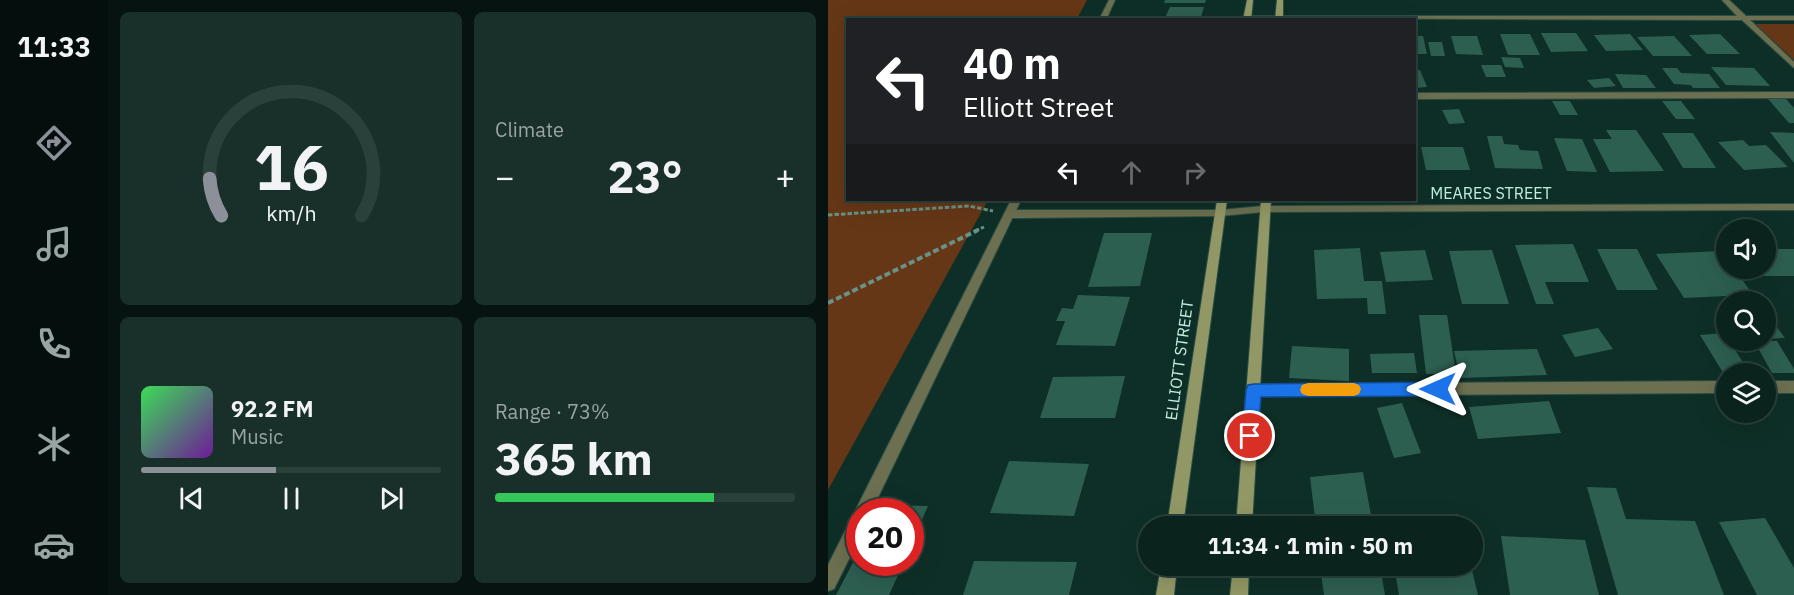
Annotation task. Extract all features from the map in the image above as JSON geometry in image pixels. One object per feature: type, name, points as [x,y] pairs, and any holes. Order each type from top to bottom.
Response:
[{"type":"main road","points":[[1247,18],[1250,0]]},
{"type":"main road","points":[[1279,18],[1280,0]]},
{"type":"main road","points":[[1245,516],[1266,204]]},
{"type":"main road","name":"ELLIOTT STREET","points":[[1175,516],[1221,206]]},
{"type":"main road","points":[[1165,595],[1168,576]]},
{"type":"main road","points":[[1239,595],[1240,576]]},
{"type":"street","points":[[1103,18],[1112,0]]},
{"type":"street","points":[[1725,0],[1794,66]]},
{"type":"street","points":[[1416,19],[1794,18]]},
{"type":"street","points":[[1416,96],[1794,95]]},
{"type":"street","points":[[870,498],[1016,201]]},
{"type":"street","name":"MEARES STREET","points":[[1009,214],[1266,204],[1794,207]]},
{"type":"street","points":[[1254,390],[1716,387]]},
{"type":"street","points":[[1776,387],[1794,387]]},
{"type":"street","points":[[828,583],[846,547]]},
{"type":"path","points":[[828,214],[969,206],[1009,214]]},
{"type":"path","points":[[828,303],[1009,214]]},
{"type":"shaded area","points":[[828,0],[1087,0],[1078,18],[846,18],[846,201],[987,201],[828,490]]},
{"type":"shaded area","points":[[1755,24],[1794,24],[1794,60]]},
{"type":"building","points":[[1165,0],[1206,0],[1205,3],[1164,3]]},
{"type":"building","points":[[1170,7],[1204,7],[1201,18],[1165,18]]},
{"type":"building","points":[[1541,33],[1576,33],[1588,51],[1551,52]]},
{"type":"building","points":[[1500,34],[1530,34],[1540,55],[1508,55]]},
{"type":"building","points":[[1630,34],[1643,50],[1606,51],[1594,35]]},
{"type":"building","points":[[1720,34],[1740,54],[1707,54],[1689,35]]},
{"type":"building","points":[[1416,36],[1423,36],[1427,54],[1416,54]]},
{"type":"building","points":[[1451,36],[1477,36],[1483,55],[1456,54]]},
{"type":"building","points":[[1674,36],[1692,56],[1653,56],[1637,37]]},
{"type":"building","points":[[1428,42],[1442,42],[1445,56],[1431,56]]},
{"type":"building","points":[[1501,57],[1520,58],[1524,68],[1505,67]]},
{"type":"building","points":[[1481,65],[1501,65],[1506,77],[1486,77]]},
{"type":"building","points":[[1711,67],[1754,68],[1770,86],[1726,85]]},
{"type":"building","points":[[1662,68],[1677,68],[1681,73],[1709,74],[1720,88],[1693,88],[1691,85],[1674,84]]},
{"type":"building","points":[[1416,70],[1420,70],[1427,87],[1416,88]]},
{"type":"building","points":[[1615,74],[1646,75],[1656,88],[1623,88]]},
{"type":"building","points":[[1609,78],[1616,86],[1594,88],[1587,80]]},
{"type":"building","points":[[1768,99],[1786,99],[1794,108],[1794,123],[1789,123]]},
{"type":"building","points":[[1552,101],[1570,101],[1578,115],[1560,115]]},
{"type":"building","points":[[1662,101],[1681,101],[1695,119],[1676,119]]},
{"type":"building","points":[[1459,109],[1465,123],[1449,124],[1442,110]]},
{"type":"building","points":[[1606,130],[1636,130],[1664,171],[1610,172],[1593,139],[1612,139]]},
{"type":"building","points":[[1770,132],[1794,133],[1794,163]]},
{"type":"building","points":[[1662,133],[1693,133],[1716,168],[1683,168]]},
{"type":"building","points":[[1487,136],[1502,136],[1504,144],[1518,145],[1520,150],[1538,151],[1543,169],[1495,168]]},
{"type":"building","points":[[1554,138],[1582,139],[1597,172],[1567,171]]},
{"type":"building","points":[[1743,140],[1749,146],[1766,145],[1788,167],[1744,170],[1718,142]]},
{"type":"building","points":[[1421,147],[1463,147],[1470,170],[1426,170]]},
{"type":"building","points":[[1104,233],[1152,233],[1140,286],[1088,287]]},
{"type":"building","points":[[1573,244],[1589,282],[1545,282],[1554,304],[1536,304],[1515,245]]},
{"type":"building","points":[[1360,248],[1364,281],[1382,281],[1386,314],[1368,314],[1367,298],[1317,299],[1314,250]]},
{"type":"building","points":[[1597,249],[1637,249],[1658,290],[1617,290]]},
{"type":"building","points":[[1776,249],[1794,249],[1794,276],[1776,276]]},
{"type":"building","points":[[1425,250],[1433,280],[1386,282],[1380,252]]},
{"type":"building","points":[[1492,250],[1509,304],[1462,304],[1449,251]]},
{"type":"building","points":[[1716,251],[1716,279],[1742,279],[1750,291],[1716,291],[1716,296],[1684,298],[1656,254]]},
{"type":"building","points":[[1078,295],[1130,297],[1115,346],[1056,345],[1065,321],[1056,321],[1062,308],[1073,309]]},
{"type":"building","points":[[1419,315],[1447,315],[1456,374],[1426,374]]},
{"type":"building","points":[[1776,326],[1785,338],[1776,338]]},
{"type":"building","points":[[1598,328],[1613,349],[1575,357],[1562,335]]},
{"type":"building","points":[[1716,334],[1716,351],[1736,351],[1743,363],[1717,363],[1700,335]]},
{"type":"building","points":[[1777,341],[1794,369],[1794,373],[1776,373],[1776,363],[1766,363],[1760,351],[1776,351]]},
{"type":"building","points":[[1292,346],[1349,349],[1349,381],[1289,378]]},
{"type":"building","points":[[1537,349],[1547,375],[1460,378],[1454,351]]},
{"type":"building","points":[[1414,353],[1417,373],[1372,373],[1370,354]]},
{"type":"building","points":[[1125,376],[1115,418],[1040,418],[1053,377]]},
{"type":"building","points":[[1549,401],[1561,433],[1478,439],[1469,407]]},
{"type":"building","points":[[1402,403],[1421,453],[1394,458],[1377,408]]},
{"type":"building","points":[[1009,461],[1089,464],[1074,516],[990,513]]},
{"type":"building","points":[[1363,472],[1371,516],[1315,516],[1310,477]]},
{"type":"building","points":[[1587,487],[1616,488],[1626,519],[1695,521],[1724,595],[1618,595]]},
{"type":"building","points":[[1458,514],[1458,516],[1435,516]]},
{"type":"building","points":[[1765,518],[1794,568],[1794,595],[1757,595],[1719,522]]},
{"type":"building","points":[[1501,536],[1585,540],[1599,595],[1510,595]]},
{"type":"building","points":[[974,561],[1077,562],[1069,595],[963,595]]},
{"type":"building","points":[[846,576],[898,576],[889,595],[836,595]]},
{"type":"building","points":[[1321,576],[1382,576],[1385,595],[1324,595]]},
{"type":"building","points":[[1396,576],[1473,576],[1478,595],[1399,595]]},
{"type":"slow traffic","points":[[1308,390],[1354,389]]},
{"type":"route","points":[[1250,436],[1254,390],[1438,389]]}]
